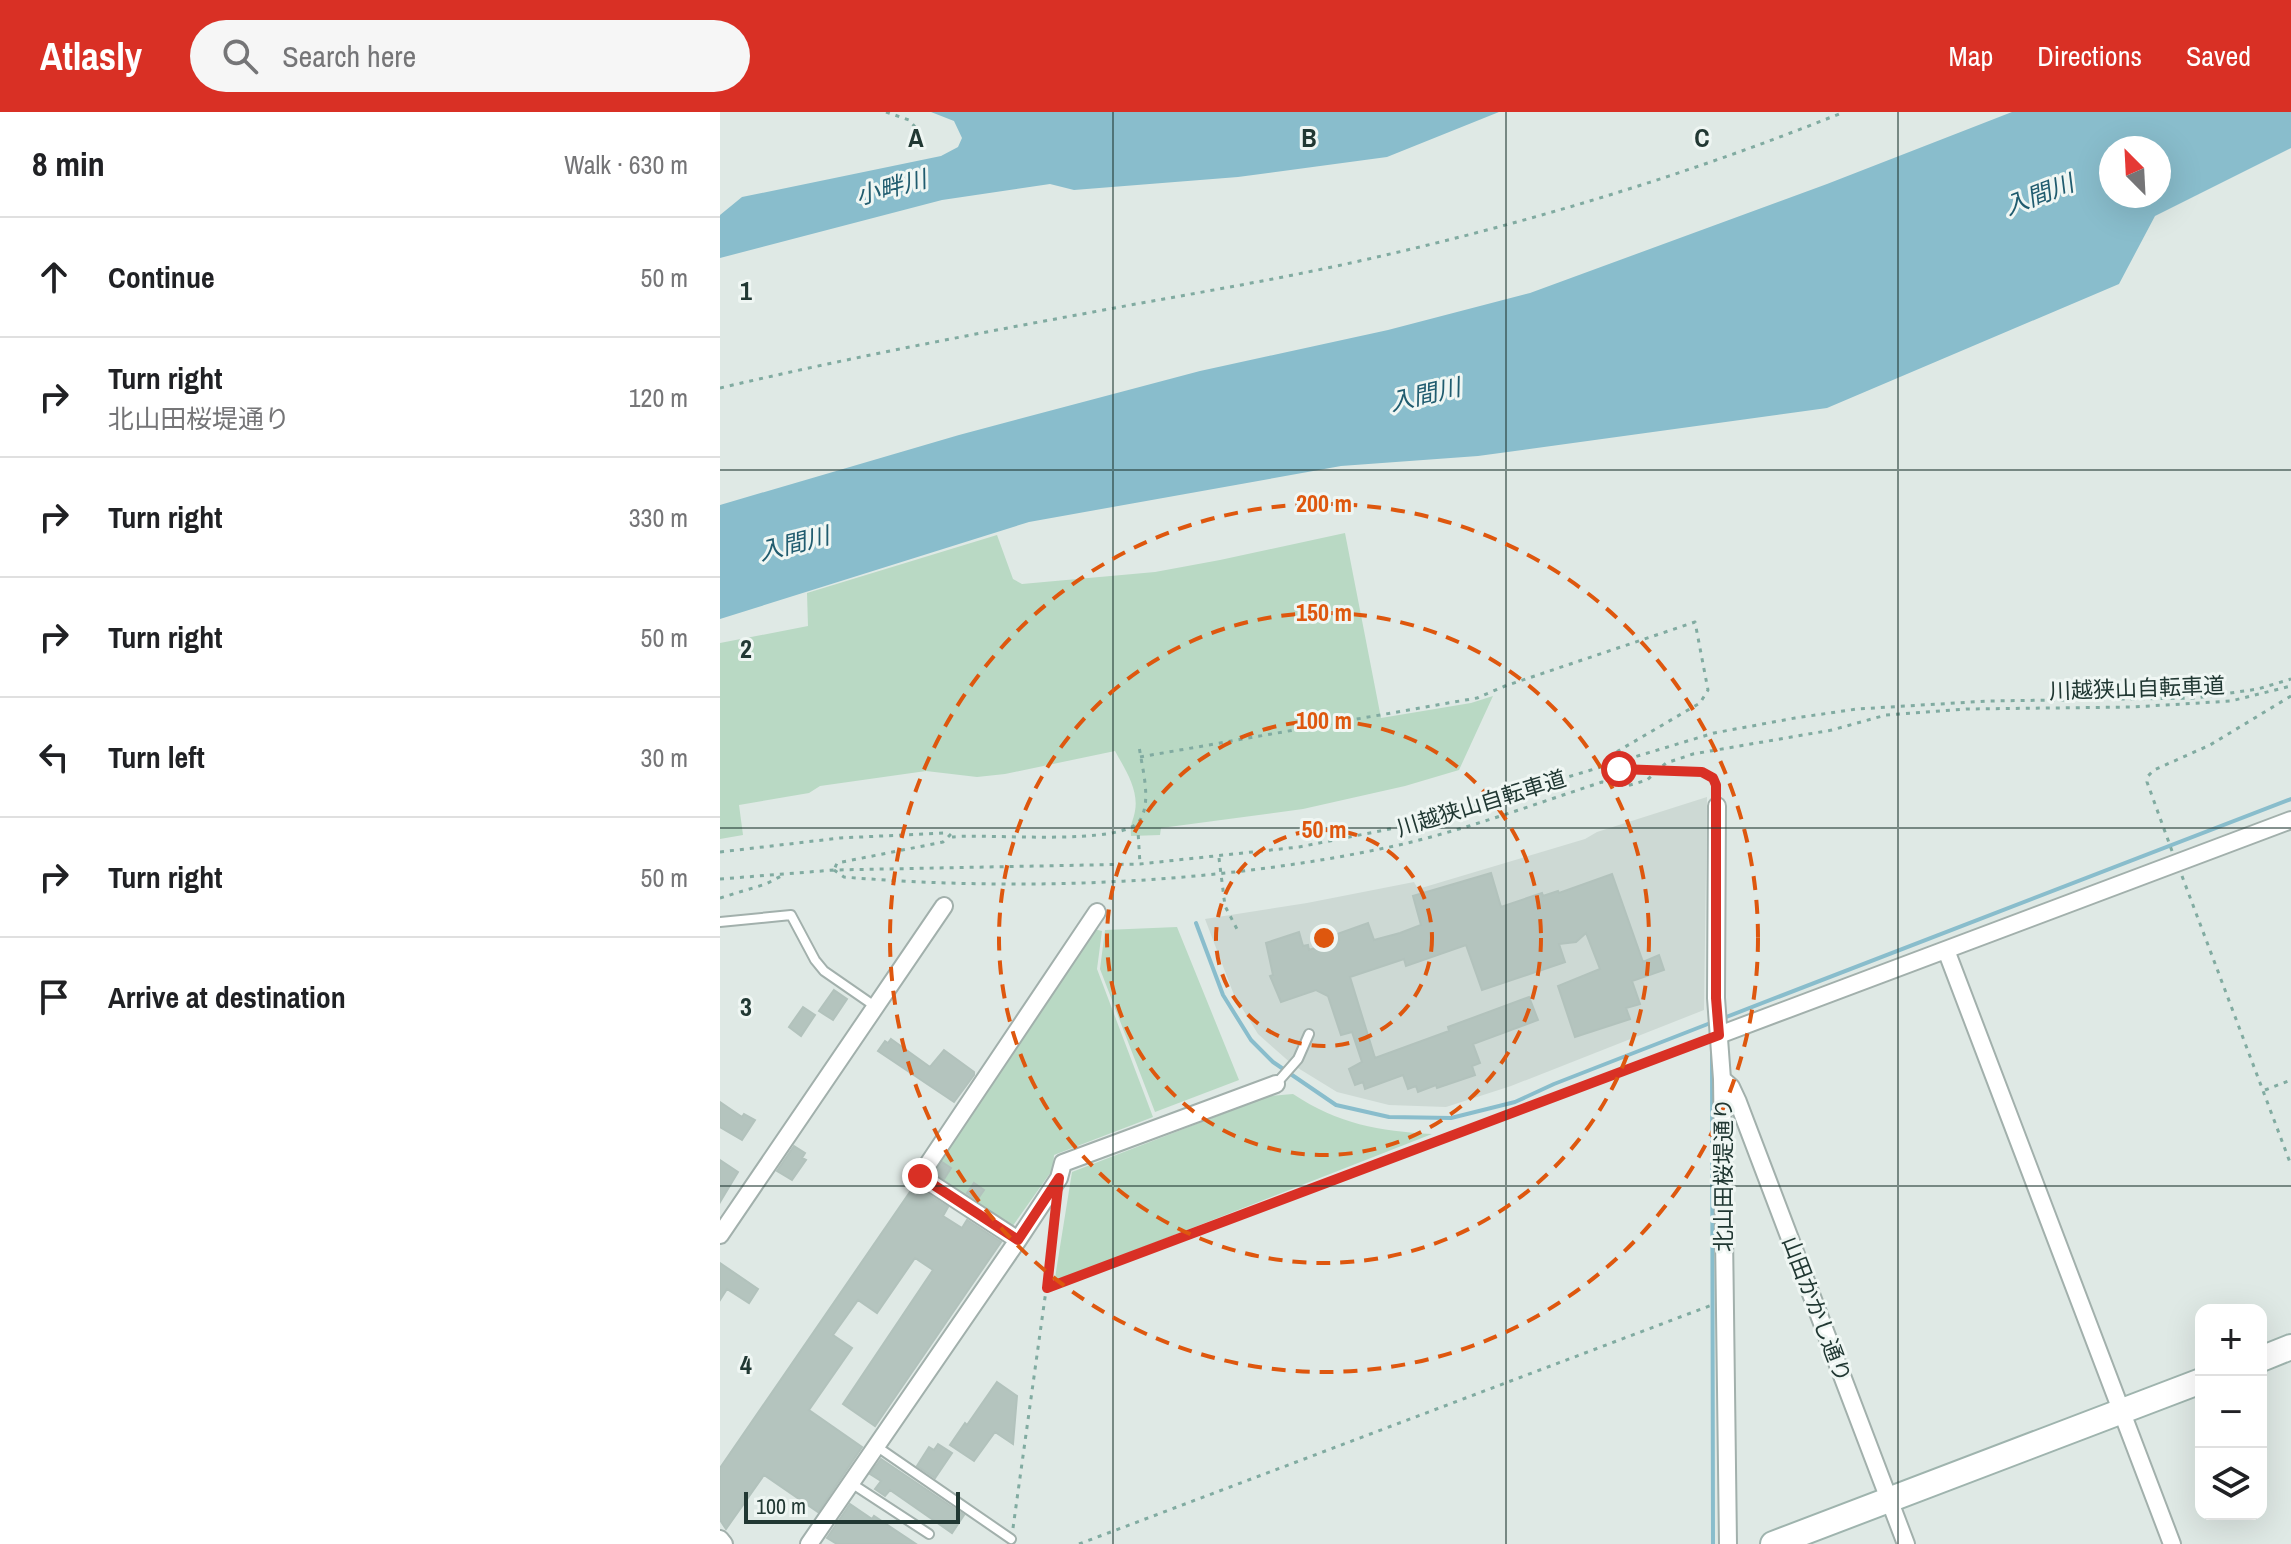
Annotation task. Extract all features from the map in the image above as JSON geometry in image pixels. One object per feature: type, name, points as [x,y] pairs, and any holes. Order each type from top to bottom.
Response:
[{"type":"street","name":"北山田桜堤通り","points":[[1717,806],[1716,984],[1722,1079],[1728,1544]]},
{"type":"street","points":[[1719,1035],[2176,860],[2291,820]]},
{"type":"street","points":[[720,1235],[944,906]]},
{"type":"street","points":[[1018,1240],[920,1176],[1097,912]]},
{"type":"street","points":[[1946,950],[2172,1544]]},
{"type":"street","name":"山田かかし通り","points":[[1722,1079],[1731,1087],[1738,1102],[1906,1544]]},
{"type":"street","points":[[810,1544],[1018,1240],[1059,1178],[1063,1163],[1278,1083]]},
{"type":"street","points":[[2267,1357],[2291,1347]]},
{"type":"street","points":[[1773,1544],[2195,1383]]},
{"type":"street","points":[[720,1539],[724,1544]]},
{"type":"lane","points":[[720,922],[791,915],[824,971],[877,1008]]},
{"type":"lane","points":[[1278,1083],[1292,1068],[1309,1034]]},
{"type":"lane","points":[[875,1446],[1011,1539]]},
{"type":"lane","points":[[851,1482],[929,1534]]},
{"type":"path","points":[[886,112],[909,120],[915,127]]},
{"type":"path","points":[[720,388],[936,342],[1392,254],[1511,224],[1635,186],[1844,112]]},
{"type":"path","points":[[1140,757],[1477,698],[1695,622],[1708,690],[1700,703],[1618,751],[1609,760],[1610,764]]},
{"type":"path","points":[[720,879],[834,870],[1140,864],[1299,847],[1405,826],[1714,733],[1857,709],[1988,701],[2196,698],[2258,689],[2291,679]]},
{"type":"path","name":"川越狭山自転車道","points":[[834,870],[844,877],[986,883],[1159,879],[1285,866],[1398,845],[1481,822],[1602,782],[1625,786],[1637,783],[1647,780],[1666,763],[1705,752],[1832,730],[1886,715],[1967,709],[2133,707],[2231,701],[2291,686]]},
{"type":"path","points":[[2291,696],[2210,745],[2148,776],[2147,782],[2291,1165]]},
{"type":"path","points":[[834,870],[837,863],[950,838],[1118,833],[1135,826],[1145,809],[1139,746]]},
{"type":"path","points":[[1610,764],[1619,769],[1708,774],[1716,785],[1717,806]]},
{"type":"path","points":[[1135,826],[1140,864]]},
{"type":"path","points":[[720,852],[840,838],[944,833],[950,838]]},
{"type":"path","points":[[1219,857],[1225,906],[1238,931]]},
{"type":"path","points":[[720,898],[766,884],[788,872]]},
{"type":"path","points":[[1047,1288],[1719,1035]]},
{"type":"path","points":[[2263,1091],[2291,1080]]},
{"type":"path","points":[[1011,1539],[1057,1211]]},
{"type":"path","points":[[1079,1544],[1707,1305],[1724,1305]]},
{"type":"shaded area","points":[[1707,797],[1704,1010],[1511,1086],[1446,1107],[1389,1105],[1337,1092],[1293,1065],[1258,1034],[1234,995],[1205,919],[1414,882],[1418,889],[1585,839],[1597,832]]},
{"type":"green space","points":[[1345,533],[1381,718],[1471,703],[1493,696],[1459,770],[1405,786],[1303,809],[1161,828],[1160,835],[1131,836],[1135,795],[1115,751],[1005,774],[977,777],[926,771],[820,786],[809,793],[739,805],[743,835],[720,839],[720,643],[808,626],[807,593],[997,535],[1013,579],[1022,584],[1155,572]]},
{"type":"green space","points":[[1177,927],[1239,1080],[1155,1112],[1100,969],[1105,930]]},
{"type":"green space","points":[[1094,929],[1102,931],[1097,969],[1153,1117],[1054,1155],[1053,1169],[1012,1227],[931,1176],[929,1170]]},
{"type":"green space","points":[[1293,1094],[1326,1112],[1360,1124],[1432,1134],[1059,1280],[1055,1278],[1072,1172],[1269,1096]]},
{"type":"water","name":"小畔川","points":[[931,112],[1499,112],[1387,157],[1238,177],[1074,190],[1050,184],[942,200],[720,258],[720,215],[742,197],[941,156],[958,147],[962,138],[954,121]]},
{"type":"water","name":"入間川","points":[[2012,112],[2291,112],[2291,148],[2171,208],[2155,216],[2119,284],[1827,408],[1478,456],[1341,466],[1029,522],[720,619],[720,505],[959,435],[1200,371],[1388,330],[1530,293]]},
{"type":"building","points":[[1491,873],[1501,907],[1542,893],[1543,896],[1559,893],[1612,874],[1643,962],[1659,955],[1664,970],[1632,981],[1640,1004],[1626,1008],[1630,1019],[1575,1037],[1558,986],[1600,969],[1586,933],[1576,942],[1559,944],[1565,962],[1482,990],[1466,945],[1406,966],[1404,959],[1350,977],[1375,1058],[1529,997],[1538,1020],[1473,1044],[1480,1063],[1472,1066],[1475,1075],[1418,1092],[1416,1086],[1408,1089],[1403,1075],[1365,1089],[1363,1082],[1355,1085],[1349,1069],[1362,1062],[1352,1032],[1341,1035],[1328,996],[1316,990],[1281,1002],[1270,976],[1273,975],[1266,943],[1299,932],[1303,946],[1308,945],[1309,950],[1339,940],[1337,934],[1368,923],[1374,940],[1400,933],[1421,925],[1413,896]]},
{"type":"building","points":[[834,990],[847,999],[833,1020],[819,1011]]},
{"type":"building","points":[[803,1007],[815,1015],[801,1036],[789,1027]]},
{"type":"building","points":[[891,1039],[930,1067],[944,1050],[974,1075],[954,1102],[878,1051],[885,1041],[888,1043]]},
{"type":"building","points":[[720,1102],[742,1117],[744,1114],[755,1120],[742,1140],[720,1127]]},
{"type":"building","points":[[794,1146],[805,1153],[802,1158],[806,1160],[792,1180],[777,1171]]},
{"type":"building","points":[[720,1160],[738,1172],[720,1202]]},
{"type":"building","points":[[942,1162],[951,1168],[944,1179],[935,1173]]},
{"type":"building","points":[[974,1183],[984,1190],[977,1200],[967,1193]]},
{"type":"building","points":[[920,1189],[948,1207],[943,1216],[962,1228],[967,1220],[1001,1242],[875,1426],[843,1404],[933,1270],[915,1258],[877,1313],[858,1300],[833,1335],[852,1348],[809,1410],[862,1447],[818,1512],[764,1475],[726,1529],[720,1520],[720,1468],[910,1192],[916,1196]]},
{"type":"building","points":[[720,1263],[758,1289],[749,1303],[727,1289],[720,1300]]},
{"type":"building","points":[[997,1382],[1017,1396],[1013,1444],[995,1432],[974,1461],[950,1445]]},
{"type":"building","points":[[938,1444],[952,1453],[935,1478],[917,1466],[929,1447],[934,1450]]},
{"type":"building","points":[[881,1459],[964,1515],[952,1533],[890,1490],[885,1496],[875,1489],[881,1481],[870,1474]]},
{"type":"building","points":[[850,1504],[916,1544],[837,1544],[827,1538]]},
{"type":"waterway","points":[[1721,1019],[2291,799]]},
{"type":"waterway","points":[[1196,923],[1223,995],[1251,1040],[1273,1062],[1336,1105],[1389,1117],[1451,1118],[1515,1102],[1713,1022]]},
{"type":"waterway","points":[[1712,1042],[1713,1544]]},
{"type":"route","points":[[920,1176],[1018,1240],[1059,1178],[1047,1288],[1719,1035],[1715,917],[1716,785],[1713,778],[1702,772],[1619,769]]}]
